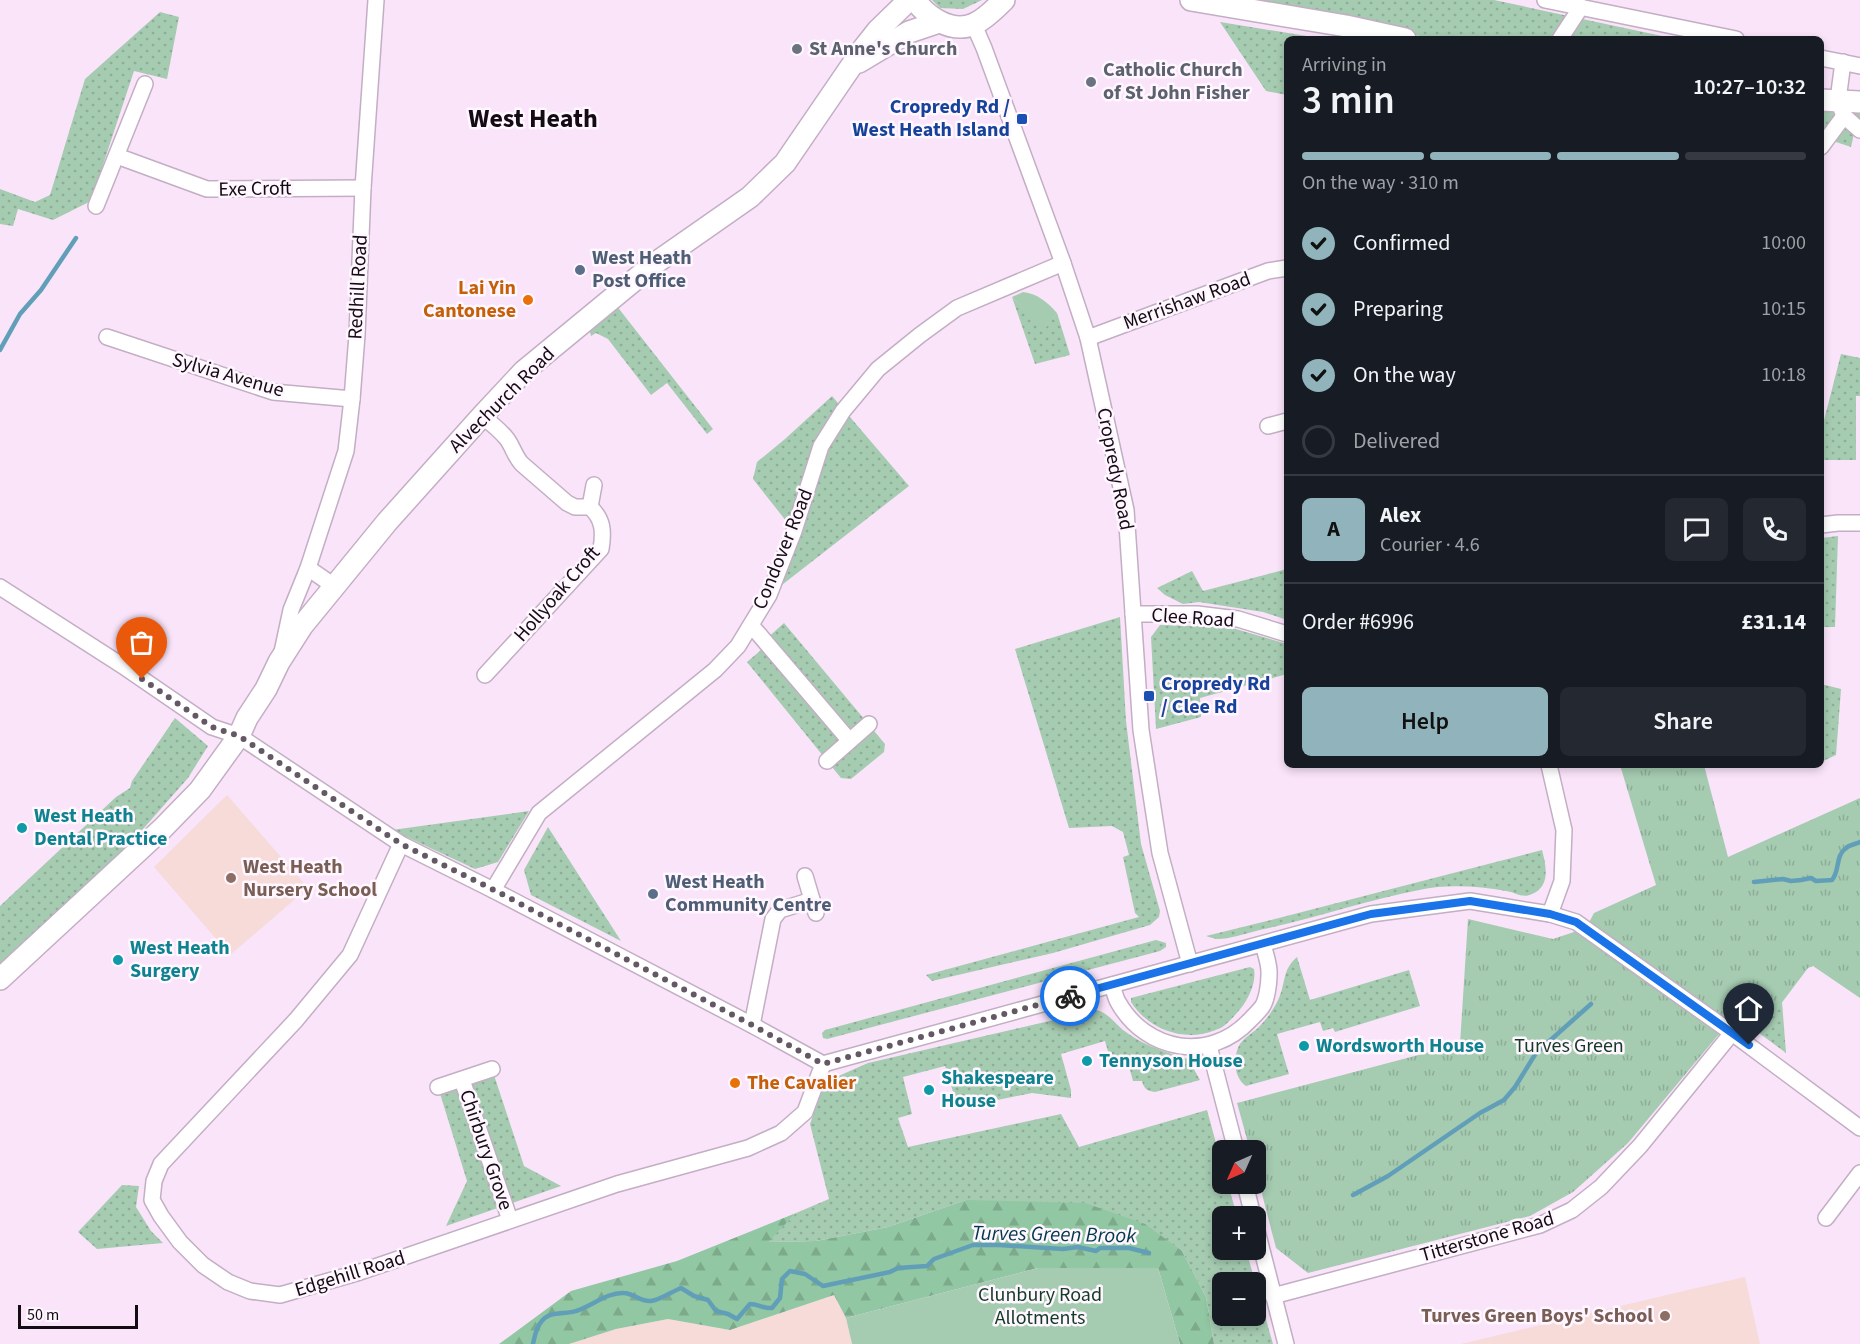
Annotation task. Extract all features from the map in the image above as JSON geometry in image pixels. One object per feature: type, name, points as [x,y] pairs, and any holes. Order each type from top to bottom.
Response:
[{"type":"street","name":"Redhill Road","points":[[0,979],[162,830],[200,790],[239,736],[279,662],[291,610],[308,568],[346,451],[357,335],[363,188],[376,0]]},
{"type":"street","name":"Alvechurch Road","points":[[878,30],[890,0]]},
{"type":"street","name":"Alvechurch Road","points":[[279,662],[302,626],[387,522],[525,370],[654,264],[750,197],[785,163],[863,49],[878,30],[909,0]]},
{"type":"street","points":[[915,0],[921,8],[939,22],[957,27],[974,25],[1004,0]]},
{"type":"street","points":[[1191,0],[1346,26],[1391,36]]},
{"type":"street","points":[[1545,0],[1721,36]]},
{"type":"street","points":[[1562,36],[1581,7]]},
{"type":"street","name":"Alvechurch Road","points":[[853,65],[909,32],[939,22]]},
{"type":"street","name":"Cropredy Road","points":[[974,25],[1063,264],[1088,338],[1126,510],[1140,730],[1160,853],[1190,964]]},
{"type":"street","points":[[1824,58],[1860,66]]},
{"type":"street","points":[[1824,141],[1841,105],[1843,62]]},
{"type":"street","points":[[96,206],[145,84]]},
{"type":"street","points":[[1841,105],[1860,130]]},
{"type":"street","name":"Exe Croft","points":[[117,156],[207,189],[363,188]]},
{"type":"street","name":"Condover Road","points":[[494,890],[539,813],[715,670],[738,646],[769,595],[821,446],[843,411],[878,369],[957,308],[1063,264]]},
{"type":"street","name":"Merrishaw Road","points":[[1088,338],[1268,271],[1284,268]]},
{"type":"street","name":"Sylvia Avenue","points":[[107,337],[273,392],[352,399]]},
{"type":"street","points":[[482,416],[504,435],[522,464],[575,507],[590,507],[594,485]]},
{"type":"street","points":[[1268,426],[1284,422]]},
{"type":"street","name":"Hollyoak Croft","points":[[485,675],[602,549],[602,525],[597,514],[590,507]]},
{"type":"street","points":[[1824,525],[1860,523]]},
{"type":"street","points":[[308,568],[334,586]]},
{"type":"street","points":[[0,587],[126,668],[212,727],[239,736],[401,844],[494,890],[823,1064],[1371,914],[1470,901],[1550,914],[1576,922],[1860,1128]]},
{"type":"street","name":"Clee Road","points":[[1134,614],[1197,614],[1238,619],[1284,633]]},
{"type":"street","points":[[751,626],[849,740]]},
{"type":"street","points":[[827,761],[869,724]]},
{"type":"street","points":[[1550,768],[1564,830],[1562,881],[1550,914]]},
{"type":"street","name":"Edgehill Road","points":[[401,844],[350,955],[296,1020],[161,1164],[154,1181],[152,1200],[180,1242],[202,1265],[217,1276],[250,1292],[280,1295],[360,1272],[617,1184],[748,1148],[782,1133],[805,1112],[823,1064]]},
{"type":"street","points":[[752,1025],[773,919],[780,910],[814,907],[805,876]]},
{"type":"street","points":[[1112,985],[1117,1002],[1136,1025],[1161,1042],[1192,1048],[1209,1046],[1228,1038],[1244,1026],[1263,1005],[1270,974],[1263,944]]},
{"type":"street","name":"Titterstone Road","points":[[1273,1296],[1540,1225],[1572,1210],[1601,1187],[1640,1146],[1732,1033]]},
{"type":"street","points":[[1209,1046],[1233,1140]]},
{"type":"street","name":"Chirbury Grove","points":[[438,1087],[492,1069]]},
{"type":"street","name":"Chirbury Grove","points":[[462,1080],[510,1220]]},
{"type":"street","points":[[1826,1218],[1860,1173]]},
{"type":"street","points":[[1264,1260],[1286,1344]]},
{"type":"shaded area","name":"West Heath Nursery School","points":[[227,795],[308,888],[230,955],[154,867]]},
{"type":"shaded area","name":"Turves Green Boys' School","points":[[1745,1277],[1760,1344],[1461,1344],[1692,1289]]},
{"type":"shaded area","points":[[834,1295],[846,1318],[852,1344],[569,1344],[616,1329],[668,1319],[730,1330]]},
{"type":"green space","points":[[932,0],[982,0],[963,9],[940,8]]},
{"type":"green space","points":[[1237,0],[1494,0],[1662,36],[1420,36]]},
{"type":"green space","points":[[160,12],[179,17],[167,79],[134,71],[91,201],[53,220],[18,209],[13,226],[0,224],[0,189],[35,202],[50,195],[85,79]]},
{"type":"green space","points":[[1220,22],[1306,36],[1284,36],[1284,94],[1266,91]]},
{"type":"green space","points":[[1824,109],[1860,112],[1860,135],[1854,134],[1851,147],[1824,138]]},
{"type":"green space","points":[[1023,292],[1042,299],[1057,313],[1045,329],[1012,297]]},
{"type":"green space","points":[[1012,297],[1045,328],[1057,313],[1070,355],[1035,364]]},
{"type":"green space","points":[[616,305],[713,429],[707,434],[667,383],[651,395],[608,339],[596,333],[591,336],[590,332],[594,324]]},
{"type":"green space","points":[[1841,354],[1860,358],[1860,396],[1856,396],[1856,460],[1824,460],[1824,420]]},
{"type":"green space","points":[[832,396],[909,486],[769,595],[794,531],[753,479],[757,462]]},
{"type":"green space","points":[[1838,536],[1835,627],[1824,627],[1824,538]]},
{"type":"green space","points":[[1284,570],[1284,619],[1263,612],[1199,602],[1183,604],[1157,588],[1192,571],[1203,591]]},
{"type":"green space","points":[[1120,617],[1126,721],[1141,844],[1160,911],[1159,917],[1150,925],[1053,953],[932,981],[926,975],[1139,917],[1135,913],[1123,857],[1129,855],[1123,832],[1112,826],[1069,828],[1015,649]]},
{"type":"green space","points":[[784,623],[885,744],[884,752],[851,779],[841,778],[747,662],[767,645],[764,641]]},
{"type":"green space","points":[[1160,625],[1229,627],[1284,643],[1284,675],[1200,698],[1201,717],[1156,729],[1151,637]]},
{"type":"green space","points":[[1824,685],[1841,689],[1836,755],[1824,761]]},
{"type":"green space","points":[[175,718],[208,746],[188,778],[129,845],[0,970],[0,906],[116,797],[130,788],[132,781]]},
{"type":"green space","name":"Turves Green","points":[[1621,768],[1705,768],[1728,857],[1860,798],[1860,998],[1813,966],[1808,968],[1759,1033],[1734,1016],[1628,1143],[1573,1192],[1530,1216],[1308,1273],[1276,1248],[1262,1194],[1266,1194],[1266,1140],[1247,1140],[1237,1103],[1460,1044],[1468,919],[1553,939],[1586,928],[1594,913],[1656,885]]},
{"type":"green space","points":[[529,811],[498,862],[475,869],[392,830]]},
{"type":"green space","points":[[548,827],[621,941],[531,895],[524,870]]},
{"type":"green space","points":[[1542,850],[1546,868],[1545,881],[1538,890],[1529,895],[1522,896],[1506,891],[1474,887],[1430,888],[1230,937],[1217,939],[1206,936],[1271,920]]},
{"type":"green space","points":[[1156,940],[1166,943],[1166,947],[1160,951],[827,1039],[823,1038],[822,1033],[825,1030]]},
{"type":"green space","points":[[1297,957],[1310,1000],[1409,970],[1420,1006],[1335,1032],[1333,1028],[1323,1031],[1320,1022],[1277,1034],[1289,1074],[1246,1086],[1237,1072],[1235,1060],[1238,1049],[1242,1042],[1267,1018],[1277,1002],[1287,971]]},
{"type":"green space","points":[[1250,967],[1254,969],[1254,978],[1247,1000],[1228,1023],[1213,1031],[1190,1035],[1167,1031],[1147,1019],[1131,1002],[1131,998]]},
{"type":"green space","points":[[1782,1002],[1786,1053],[1759,1033]]},
{"type":"green space","points":[[1097,1010],[1138,1040],[1188,1059],[1200,1080],[1152,1092],[1146,1089],[1142,1081],[1133,1081],[1129,1066],[1113,1069],[1105,1041],[1061,1054],[1071,1098],[1032,1093],[958,1108],[945,1066],[903,1077],[912,1114],[898,1118],[908,1147],[1061,1114],[1079,1147],[1207,1110],[1215,1140],[1212,1140],[1212,1194],[1231,1194],[1234,1206],[1212,1206],[1212,1260],[1249,1260],[1252,1272],[1212,1272],[1212,1326],[1266,1326],[1266,1320],[1273,1344],[1214,1344],[1206,1297],[1182,1251],[966,1200],[888,1227],[816,1241],[767,1242],[796,1213],[829,1199],[810,1124],[825,1082],[868,1063]]},
{"type":"green space","points":[[492,1069],[524,1166],[561,1186],[446,1226],[467,1181],[438,1087]]},
{"type":"green space","points":[[122,1185],[139,1186],[136,1207],[151,1231],[163,1243],[97,1249],[78,1232]]},
{"type":"green space","points":[[966,1200],[1085,1203],[1145,1224],[1182,1251],[1206,1297],[1214,1344],[1180,1344],[1158,1268],[1038,1268],[846,1318],[834,1295],[730,1330],[668,1319],[616,1329],[569,1344],[499,1344],[571,1291],[677,1261],[796,1213],[768,1242],[816,1241],[888,1227]]},
{"type":"green space","name":"Clunbury Road Allotments","points":[[1038,1268],[1158,1268],[1180,1344],[852,1344],[846,1318]]},
{"type":"waterway","points":[[0,350],[20,314],[41,290],[76,238]]},
{"type":"waterway","name":"Turves Green Brook","points":[[1754,882],[1811,878],[1816,881],[1832,880],[1843,851],[1860,842]]},
{"type":"waterway","name":"Turves Green Brook","points":[[1353,1195],[1388,1176],[1480,1113],[1504,1100],[1536,1053],[1591,1004]]},
{"type":"waterway","name":"Turves Green Brook","points":[[533,1344],[539,1324],[548,1316],[576,1311],[618,1293],[627,1293],[651,1301],[681,1288],[694,1296],[708,1300],[716,1311],[737,1319],[750,1304],[772,1308],[780,1298],[782,1279],[790,1271],[805,1274],[823,1286],[890,1272],[898,1268],[927,1266],[934,1259],[973,1245],[1063,1249],[1078,1247],[1096,1251],[1100,1248],[1129,1248],[1149,1253]]},
{"type":"way so far","points":[[142,679],[212,727],[239,736],[401,844],[494,890],[823,1064],[1070,996]]},
{"type":"place","name":"St Anne's Church","points":[[797,49]]},
{"type":"place","name":"Catholic Church of St John Fisher","points":[[1091,82]]},
{"type":"place","name":"Cropredy Rd / West Heath Island","points":[[1022,119]]},
{"type":"place","name":"West Heath Post Office","points":[[580,270]]},
{"type":"place","name":"Lai Yin Cantonese","points":[[528,300]]},
{"type":"place","name":"Cropredy Rd / Clee Rd","points":[[1149,696]]},
{"type":"place","name":"West Heath Dental Practice","points":[[22,828]]},
{"type":"place","name":"West Heath Nursery School","points":[[231,878]]},
{"type":"place","name":"West Heath Community Centre","points":[[653,894]]},
{"type":"place","name":"West Heath Surgery","points":[[118,960]]},
{"type":"place","name":"Wordsworth House","points":[[1304,1046]]},
{"type":"place","name":"Tennyson House","points":[[1087,1061]]},
{"type":"place","name":"The Cavalier","points":[[735,1083]]},
{"type":"place","name":"Shakespeare House","points":[[929,1090]]},
{"type":"place","name":"Turves Green Boys' School","points":[[1665,1316]]},
{"type":"district","name":"West Heath","points":[[533,118]]},
{"type":"route","points":[[1070,996],[1371,914],[1470,901],[1550,914],[1576,922],[1749,1045]]}]
